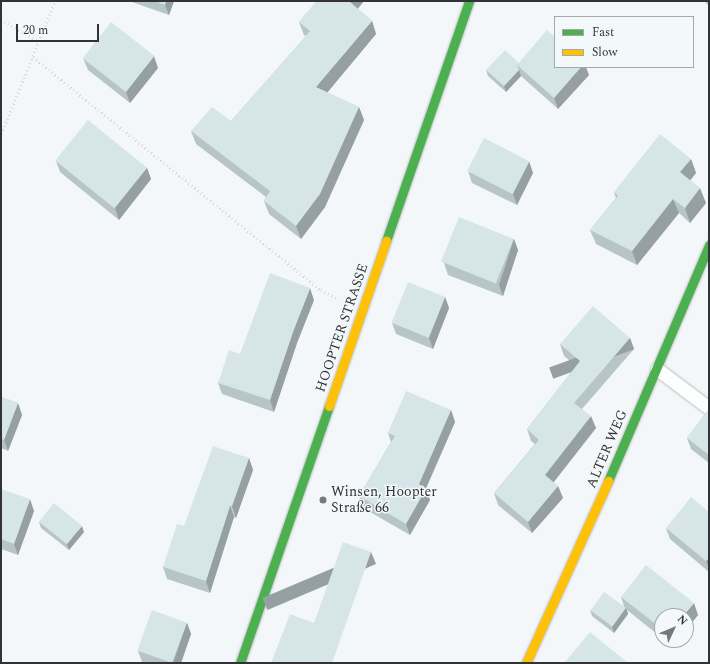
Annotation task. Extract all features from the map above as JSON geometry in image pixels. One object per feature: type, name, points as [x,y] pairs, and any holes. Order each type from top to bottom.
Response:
[{"type":"street","name":"HOOPTER STRASSE","points":[[240,663],[469,1]]},
{"type":"street","name":"ALTER WEG","points":[[526,663],[583,539],[709,245]]},
{"type":"lane","points":[[657,369],[709,408]]},
{"type":"path","points":[[1,134],[55,1]]},
{"type":"path","points":[[1,20],[38,41]]},
{"type":"path","points":[[32,57],[321,290],[363,310]]},
{"type":"building","points":[[155,1],[166,1],[165,5]]},
{"type":"building","points":[[317,1],[349,1],[372,21],[316,87],[359,107],[320,194],[296,226],[264,201],[270,191],[191,131],[212,107],[231,121],[310,31],[299,22]]},
{"type":"building","points":[[111,22],[154,56],[126,92],[83,58]]},
{"type":"building","points":[[547,30],[554,36],[554,68],[580,68],[554,98],[517,65]]},
{"type":"building","points":[[505,50],[519,63],[517,65],[519,70],[504,86],[486,70]]},
{"type":"building","points":[[88,120],[147,168],[114,208],[55,160]]},
{"type":"building","points":[[660,134],[691,159],[680,172],[700,188],[685,208],[673,199],[632,251],[590,230],[618,196],[614,192]]},
{"type":"building","points":[[484,138],[529,161],[513,194],[467,171]]},
{"type":"building","points":[[459,217],[514,239],[496,284],[441,262]]},
{"type":"building","points":[[270,273],[310,288],[293,332],[270,400],[218,383],[229,350],[240,354]]},
{"type":"building","points":[[408,282],[445,297],[429,338],[392,323]]},
{"type":"building","points":[[593,306],[630,338],[574,403],[591,416],[545,475],[558,486],[528,522],[494,493],[539,440],[527,429],[580,361],[560,344]]},
{"type":"building","points":[[406,391],[451,410],[419,484],[426,489],[406,524],[359,496],[395,436],[388,433]]},
{"type":"building","points":[[1,397],[18,403],[4,440],[1,438]]},
{"type":"building","points":[[709,409],[709,455],[687,438]]},
{"type":"building","points":[[213,446],[249,458],[232,506],[230,506],[206,581],[163,567],[177,524],[184,526]]},
{"type":"building","points":[[1,489],[30,499],[14,544],[1,539]]},
{"type":"building","points":[[691,497],[709,512],[709,558],[706,561],[666,528]]},
{"type":"building","points":[[54,503],[82,526],[67,544],[39,522]]},
{"type":"building","points":[[343,542],[371,552],[332,663],[271,663],[290,614],[314,623]]},
{"type":"building","points":[[646,565],[694,603],[690,608],[654,608],[654,623],[621,597]]},
{"type":"building","points":[[604,592],[626,608],[612,626],[590,611]]},
{"type":"building","points":[[152,610],[187,623],[172,663],[137,650]]},
{"type":"building","points":[[590,632],[628,663],[565,663]]},
{"type":"traffic: fast","points":[[386,241],[469,1]]},
{"type":"traffic: fast","points":[[608,481],[709,245]]},
{"type":"traffic: fast","points":[[240,663],[329,406]]},
{"type":"traffic: slow","points":[[329,406],[386,241]]},
{"type":"traffic: slow","points":[[526,663],[608,481]]},
{"type":"place","name":"Winsen, Hoopter Straße 66","points":[[323,500]]}]
